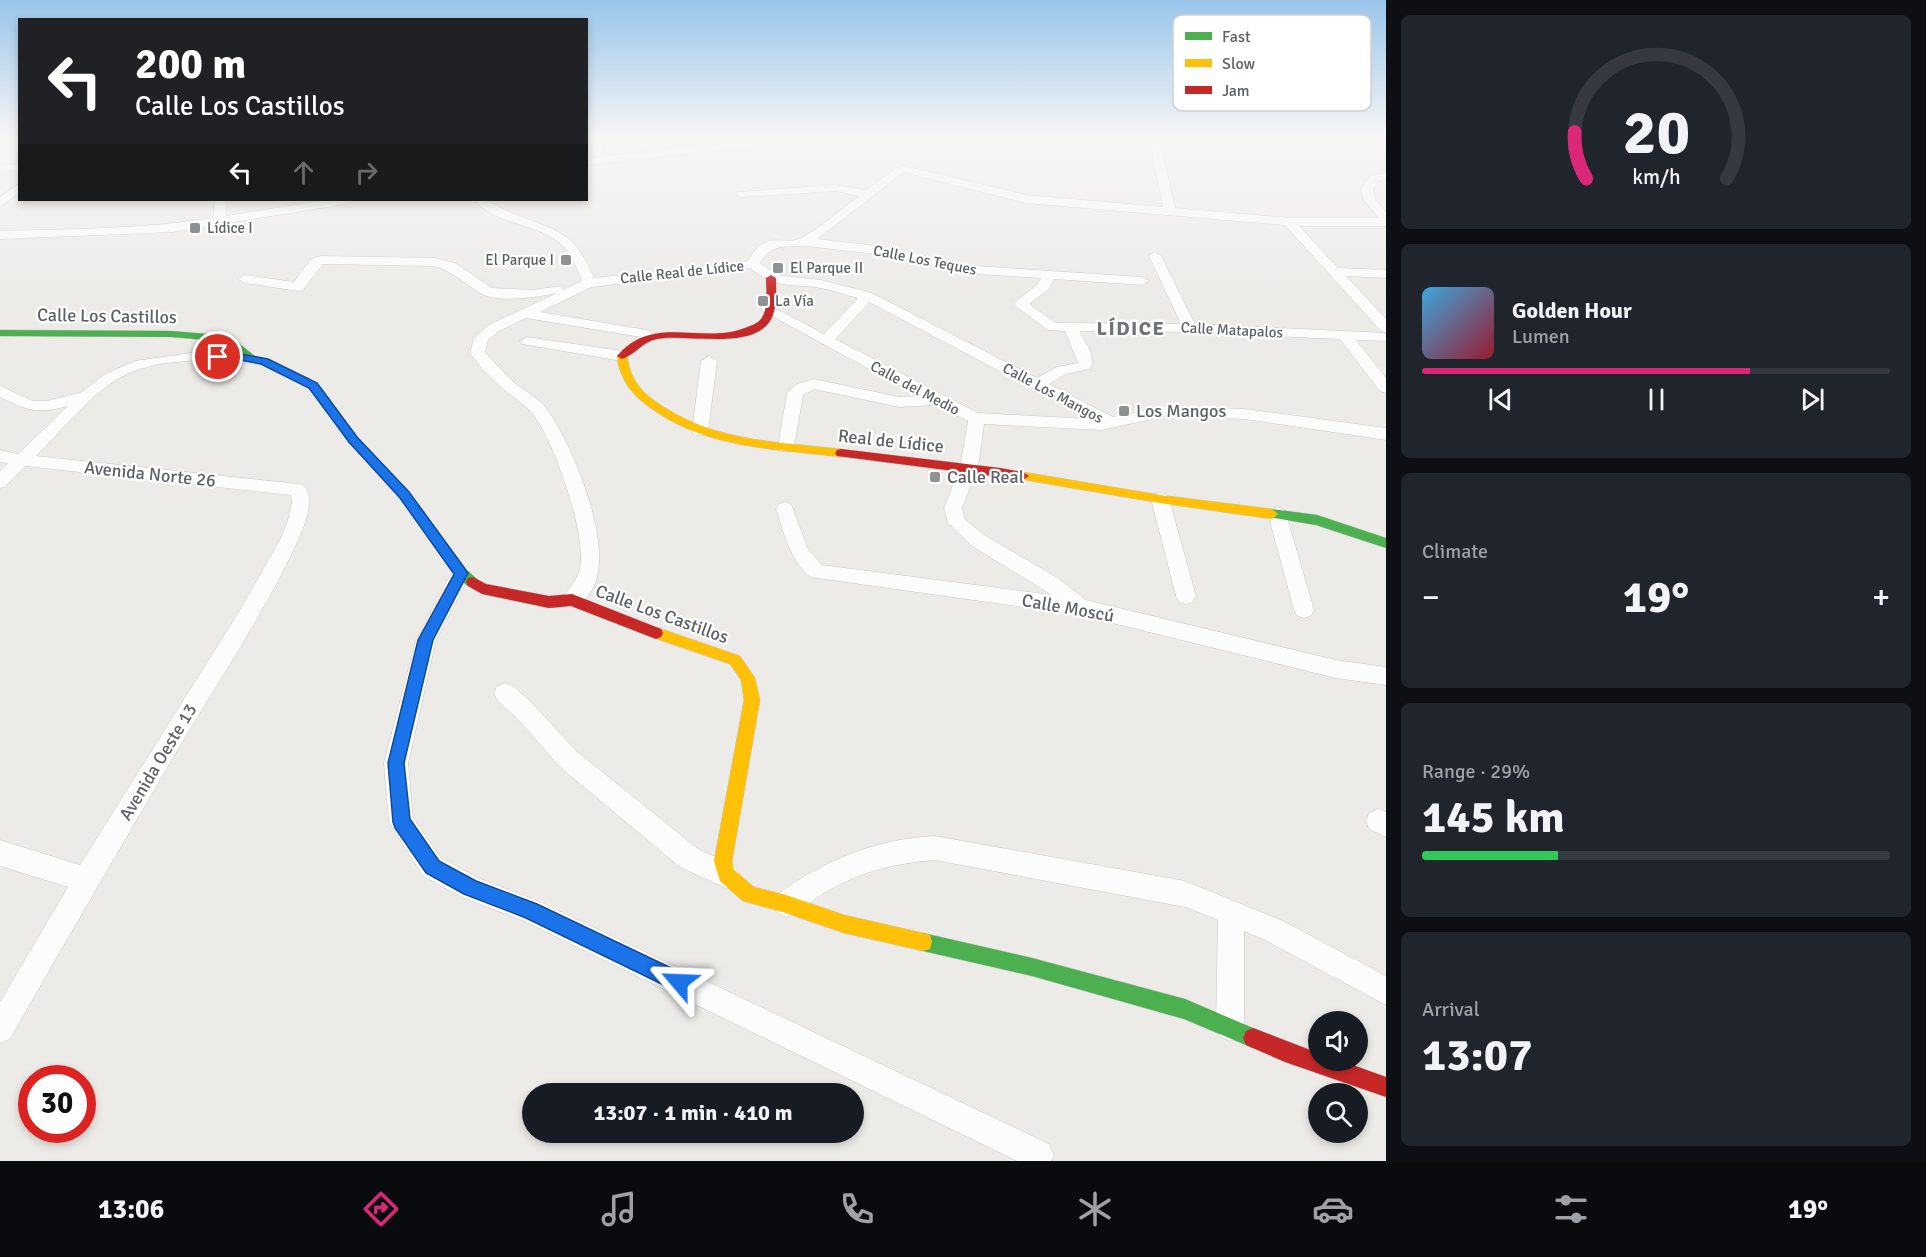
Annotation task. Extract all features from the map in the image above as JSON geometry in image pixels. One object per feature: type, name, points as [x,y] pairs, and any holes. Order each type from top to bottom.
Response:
[{"type":"street","points":[[0,203],[14,191]]},
{"type":"street","points":[[741,194],[786,191]]},
{"type":"street","points":[[852,191],[867,194]]},
{"type":"street","points":[[806,242],[871,191]]},
{"type":"street","points":[[996,191],[1024,198],[1289,222],[1386,221]]},
{"type":"street","points":[[1166,191],[1170,212]]},
{"type":"street","points":[[1366,191],[1371,204],[1386,221]]},
{"type":"street","points":[[219,221],[221,201]]},
{"type":"street","points":[[0,235],[116,232],[219,221],[340,201]]},
{"type":"street","points":[[245,279],[298,287],[316,262],[321,260],[408,261],[434,262],[450,266],[489,292],[531,294],[589,283],[579,257],[560,237],[532,222],[502,214],[482,201]]},
{"type":"street","points":[[1289,222],[1386,328]]},
{"type":"street","name":"Calle Los Teques","points":[[753,264],[760,251],[768,245],[806,242],[894,252],[961,269],[1143,281]]},
{"type":"street","points":[[1155,256],[1190,328]]},
{"type":"street","name":"Calle Real de Lídice","points":[[572,600],[583,590],[588,572],[591,546],[587,516],[542,413],[529,400],[507,385],[477,354],[481,338],[522,313],[589,283],[753,264],[771,278]]},
{"type":"street","points":[[1335,272],[1386,274]]},
{"type":"street","name":"Calle Matapalos","points":[[1050,275],[1043,287],[1020,305],[1049,327],[1190,328],[1386,337]]},
{"type":"street","points":[[522,313],[647,334],[734,336],[763,323],[771,302],[771,278]]},
{"type":"street","name":"Calle Los Mangos","points":[[771,278],[788,282],[821,284],[867,296],[1111,423],[1166,411],[1245,414],[1386,434]]},
{"type":"street","points":[[826,340],[867,296]]},
{"type":"street","points":[[1362,301],[1378,302]]},
{"type":"street","name":"Calle del Medio","points":[[768,310],[962,413],[977,418],[1102,426],[1111,423]]},
{"type":"street","points":[[1037,385],[1062,370],[1085,366],[1086,360],[1070,326]]},
{"type":"street","name":"Calle Los Castillos","points":[[0,333],[171,334],[208,337],[234,345],[251,358],[264,361],[313,386],[353,440],[405,495],[461,573],[482,589],[549,602],[572,600],[637,627],[735,660],[746,671],[752,684],[752,700],[723,848],[726,875]]},
{"type":"street","points":[[527,341],[622,356],[627,348],[647,334]]},
{"type":"street","points":[[1346,336],[1386,388]]},
{"type":"street","name":"Real de Lídice","points":[[622,356],[627,378],[642,395],[700,431],[721,438],[933,465],[969,467],[1160,499],[1317,520],[1386,543]]},
{"type":"street","points":[[0,482],[110,377],[136,366],[206,357],[251,358]]},
{"type":"street","points":[[700,431],[709,361]]},
{"type":"street","points":[[786,447],[795,393],[803,387],[814,384],[899,402],[937,400]]},
{"type":"street","points":[[0,391],[31,406],[67,403],[89,395]]},
{"type":"street","points":[[977,418],[969,467],[953,508],[957,523],[979,541],[1051,583],[1080,607]]},
{"type":"street","name":"Avenida Norte 26","points":[[0,456],[299,490]]},
{"type":"street","name":"Avenida Oeste 13","points":[[0,1029],[86,880],[267,580],[297,520],[301,502],[299,490]]},
{"type":"street","points":[[1160,499],[1186,596]]},
{"type":"street","name":"Calle Moscú","points":[[785,509],[799,551],[806,564],[818,572],[1080,607],[1336,669],[1386,676]]},
{"type":"street","points":[[1277,514],[1304,610]]},
{"type":"street","points":[[461,573],[426,640],[396,763],[401,822],[432,867],[471,888],[542,916],[1038,1155]]},
{"type":"street","points":[[505,693],[576,766],[689,858],[726,875],[748,895],[786,904],[844,924],[1032,967],[1174,1006],[1230,1027],[1285,1052],[1386,1087]]},
{"type":"street","points":[[786,904],[807,888],[865,860],[910,848],[935,848],[1185,894],[1274,930],[1386,991]]},
{"type":"street","points":[[0,853],[86,880]]},
{"type":"street","points":[[1230,1027],[1231,913]]},
{"type":"traffic: fast","points":[[0,333],[171,334],[208,337],[234,345],[251,358],[264,361],[306,381],[319,392],[353,440],[405,495],[461,573],[473,582]]},
{"type":"traffic: fast","points":[[1272,514],[1317,520],[1386,543]]},
{"type":"traffic: fast","points":[[923,942],[1032,967],[1185,1009],[1253,1038]]},
{"type":"traffic: slow","points":[[622,356],[626,376],[633,388],[669,416],[698,430],[737,441],[841,453]]},
{"type":"traffic: slow","points":[[1023,476],[1160,499],[1272,514]]},
{"type":"traffic: slow","points":[[656,633],[735,660],[748,678],[752,700],[723,861],[726,875],[749,895],[786,904],[844,924],[923,942]]},
{"type":"traffic: jam","points":[[622,356],[636,343],[652,337],[667,334],[717,337],[734,335],[759,326],[766,318],[771,302],[771,278]]},
{"type":"traffic: jam","points":[[841,453],[1023,476]]},
{"type":"traffic: jam","points":[[473,582],[482,589],[549,602],[572,600],[656,633]]},
{"type":"traffic: jam","points":[[1253,1038],[1285,1052],[1386,1087]]},
{"type":"place","name":"Lídice I","points":[[195,228]]},
{"type":"place","name":"El Parque I","points":[[566,260]]},
{"type":"place","name":"El Parque II","points":[[778,268]]},
{"type":"place","name":"La Vía","points":[[763,301]]},
{"type":"place","name":"Los Mangos","points":[[1124,411]]},
{"type":"place","name":"Calle Real","points":[[935,477]]},
{"type":"district","name":"LÍDICE","points":[[1131,328]]},
{"type":"route","points":[[218,357],[230,356],[264,361],[313,386],[353,440],[405,495],[461,573],[426,640],[396,763],[401,822],[432,867],[471,888],[531,911],[679,982]]}]
